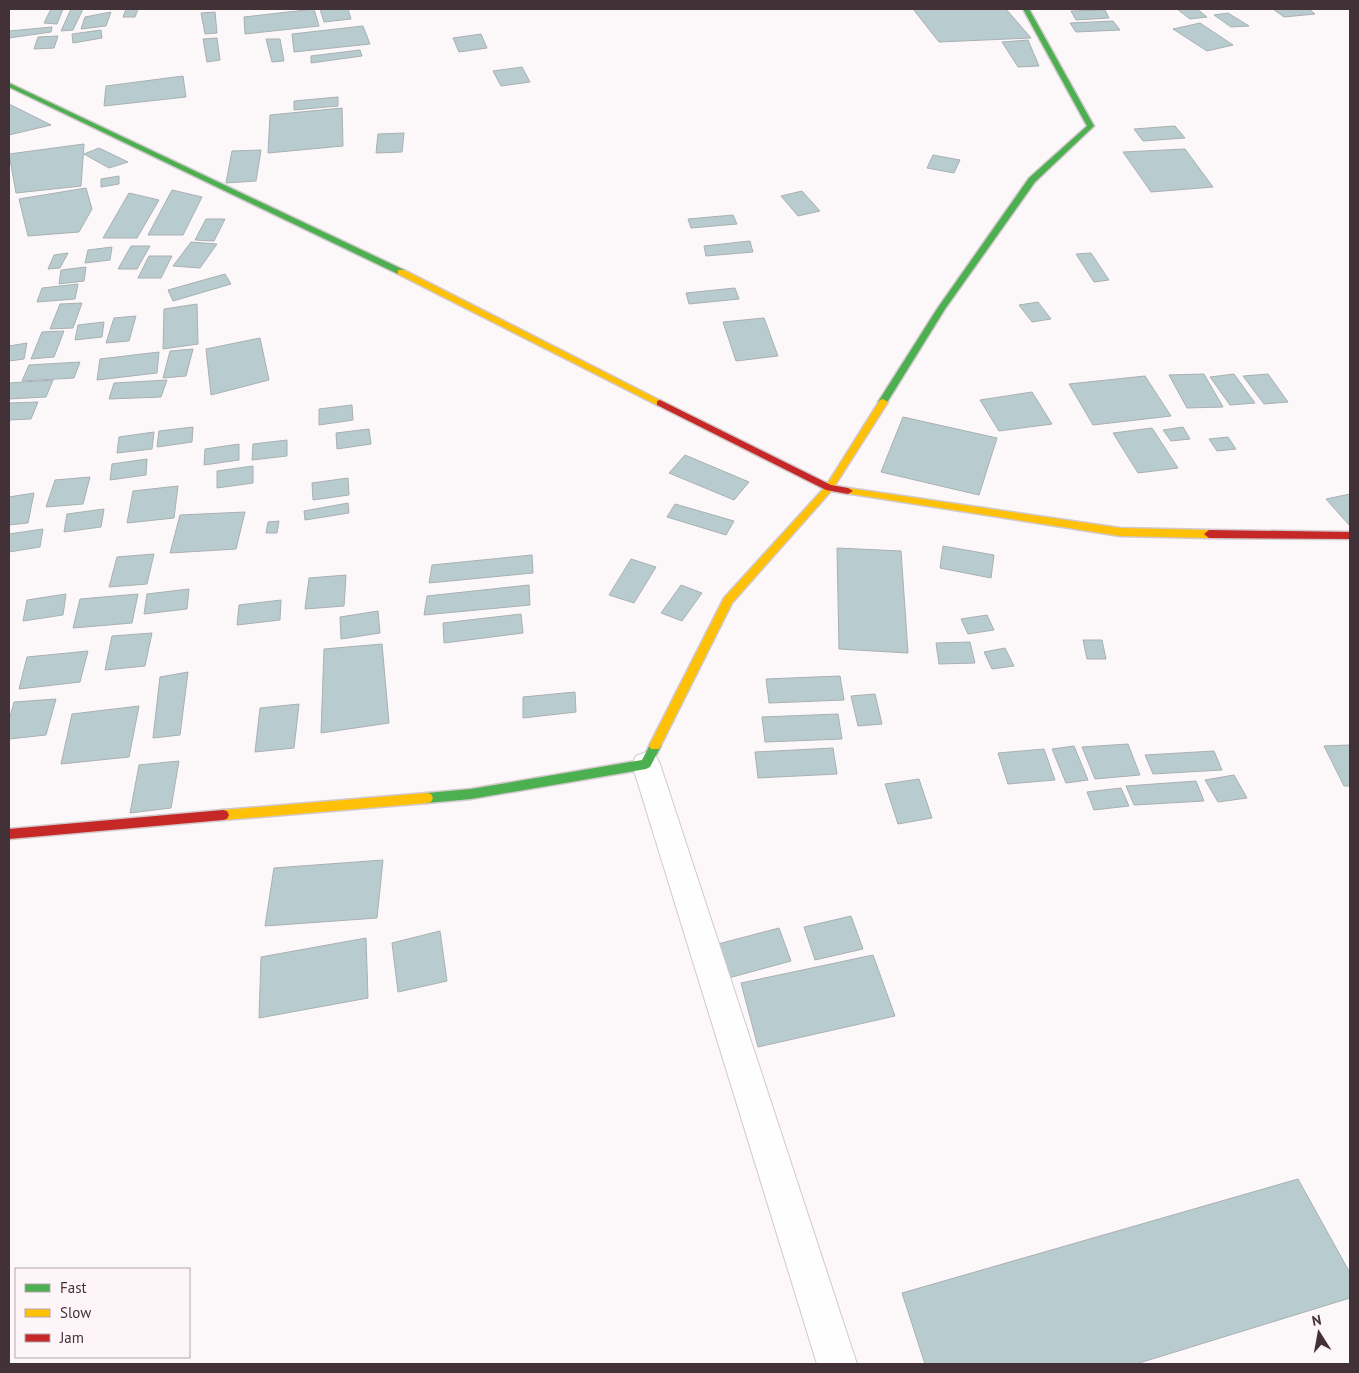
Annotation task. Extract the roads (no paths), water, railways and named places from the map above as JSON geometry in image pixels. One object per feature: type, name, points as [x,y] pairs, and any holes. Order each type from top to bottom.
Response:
[{"type":"street","points":[[837,1364],[646,764],[728,601],[829,488],[941,309],[1032,180],[1090,126],[1026,9]]},
{"type":"street","points":[[9,85],[385,264],[829,488],[1120,532],[1350,536]]},
{"type":"street","points":[[9,834],[471,794],[646,764]]}]
